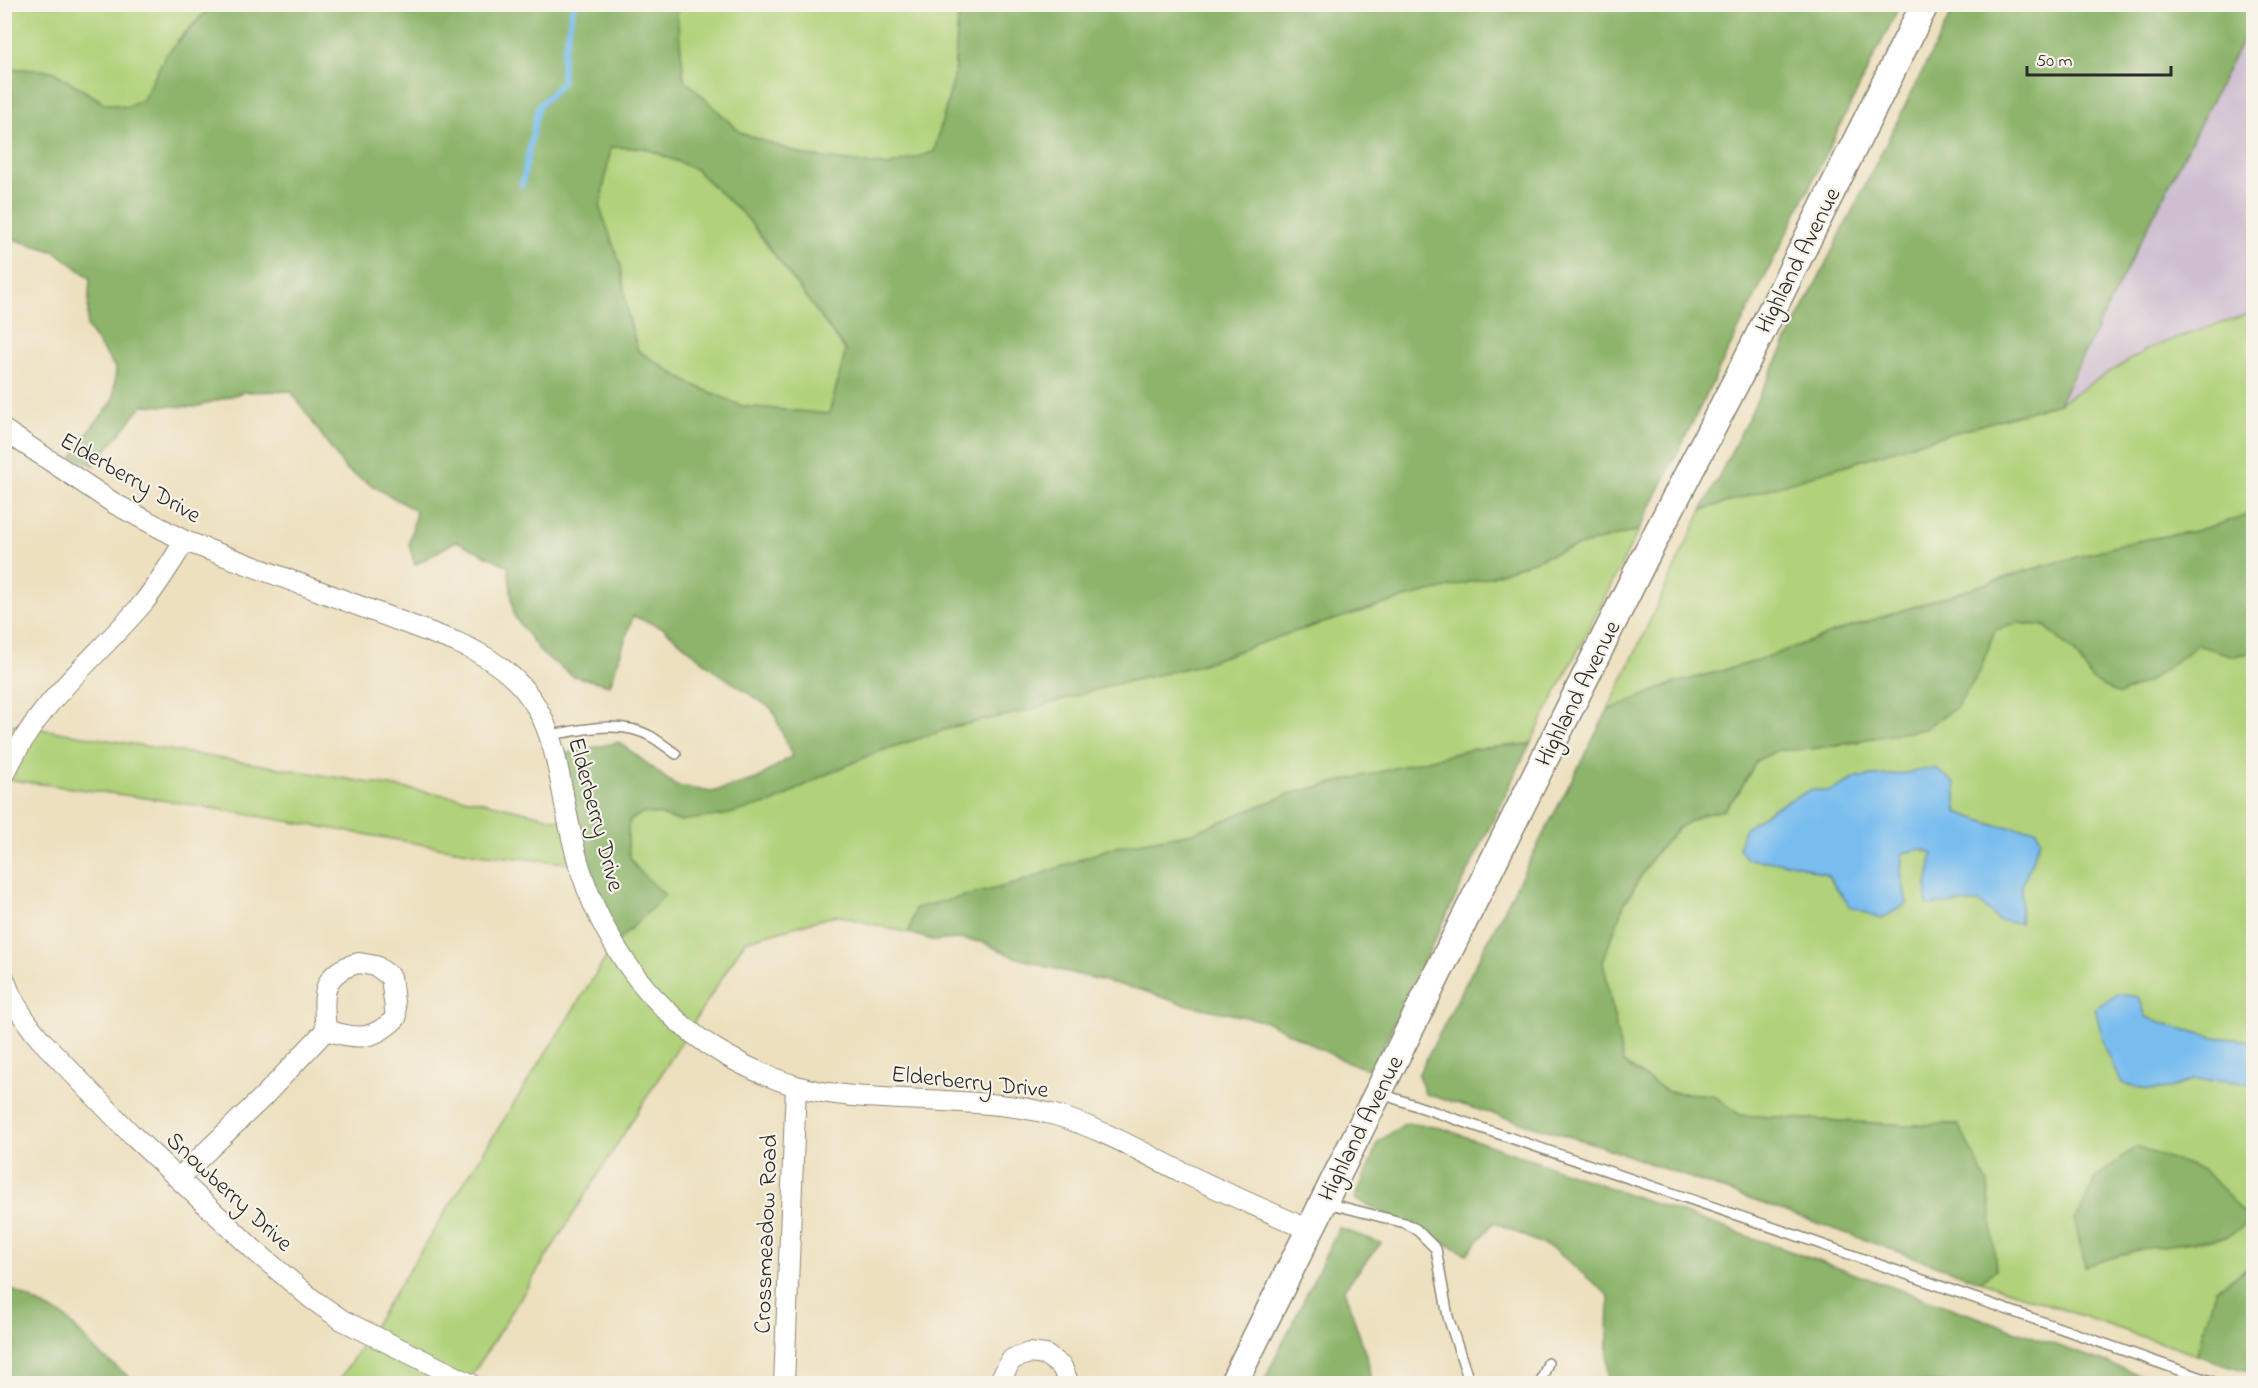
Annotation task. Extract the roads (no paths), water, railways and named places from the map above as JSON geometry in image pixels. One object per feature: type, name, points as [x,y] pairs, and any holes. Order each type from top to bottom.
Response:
[{"type":"street","name":"Highland Avenue","points":[[1233,1383],[1645,557],[1740,374],[1925,4]]},
{"type":"street","name":"Elderberry Drive","points":[[4,430],[116,504],[185,541],[472,649],[488,657],[518,681],[542,714],[550,735],[571,832],[586,886],[614,945],[638,979],[665,1009],[694,1034],[742,1064],[796,1086],[851,1095],[1019,1107],[1053,1114],[1086,1124],[1180,1171],[1309,1230]]},
{"type":"street","points":[[4,776],[16,749],[27,732],[64,685],[144,601],[185,541]]},
{"type":"street","name":"Snowberry Drive","points":[[4,978],[27,1024],[40,1039],[132,1135],[254,1251],[342,1320],[471,1383]]},
{"type":"street","points":[[179,1178],[264,1096],[326,1030]]},
{"type":"street","name":"Crossmeadow Road","points":[[784,1383],[796,1086]]},
{"type":"street","points":[[998,1383],[1012,1359],[1029,1353],[1046,1355],[1062,1367],[1069,1383]]},
{"type":"lane","points":[[550,735],[600,728],[626,729],[651,736],[676,753]]},
{"type":"lane","points":[[1377,1093],[2219,1383]]},
{"type":"lane","points":[[1323,1202],[1385,1216],[1405,1223],[1416,1229],[1436,1249],[1446,1309],[1470,1383]]},
{"type":"lane","points":[[1540,1383],[1548,1363]]},
{"type":"water","points":[[1935,768],[1955,784],[1957,812],[1993,825],[2037,830],[2040,840],[2022,886],[2020,923],[1999,921],[1979,902],[1926,905],[1933,853],[1921,849],[1902,853],[1901,873],[1907,904],[1881,919],[1850,906],[1827,875],[1797,864],[1747,859],[1739,848],[1744,829],[1774,808],[1810,790],[1831,791],[1858,777],[1893,775]]},
{"type":"water","points":[[2118,994],[2139,997],[2146,1017],[2213,1037],[2253,1041],[2253,1084],[2221,1080],[2194,1080],[2170,1088],[2147,1090],[2122,1083],[2105,1047],[2095,1008]]},
{"type":"waterway","points":[[522,185],[538,107],[562,83],[563,56],[574,4]]}]
